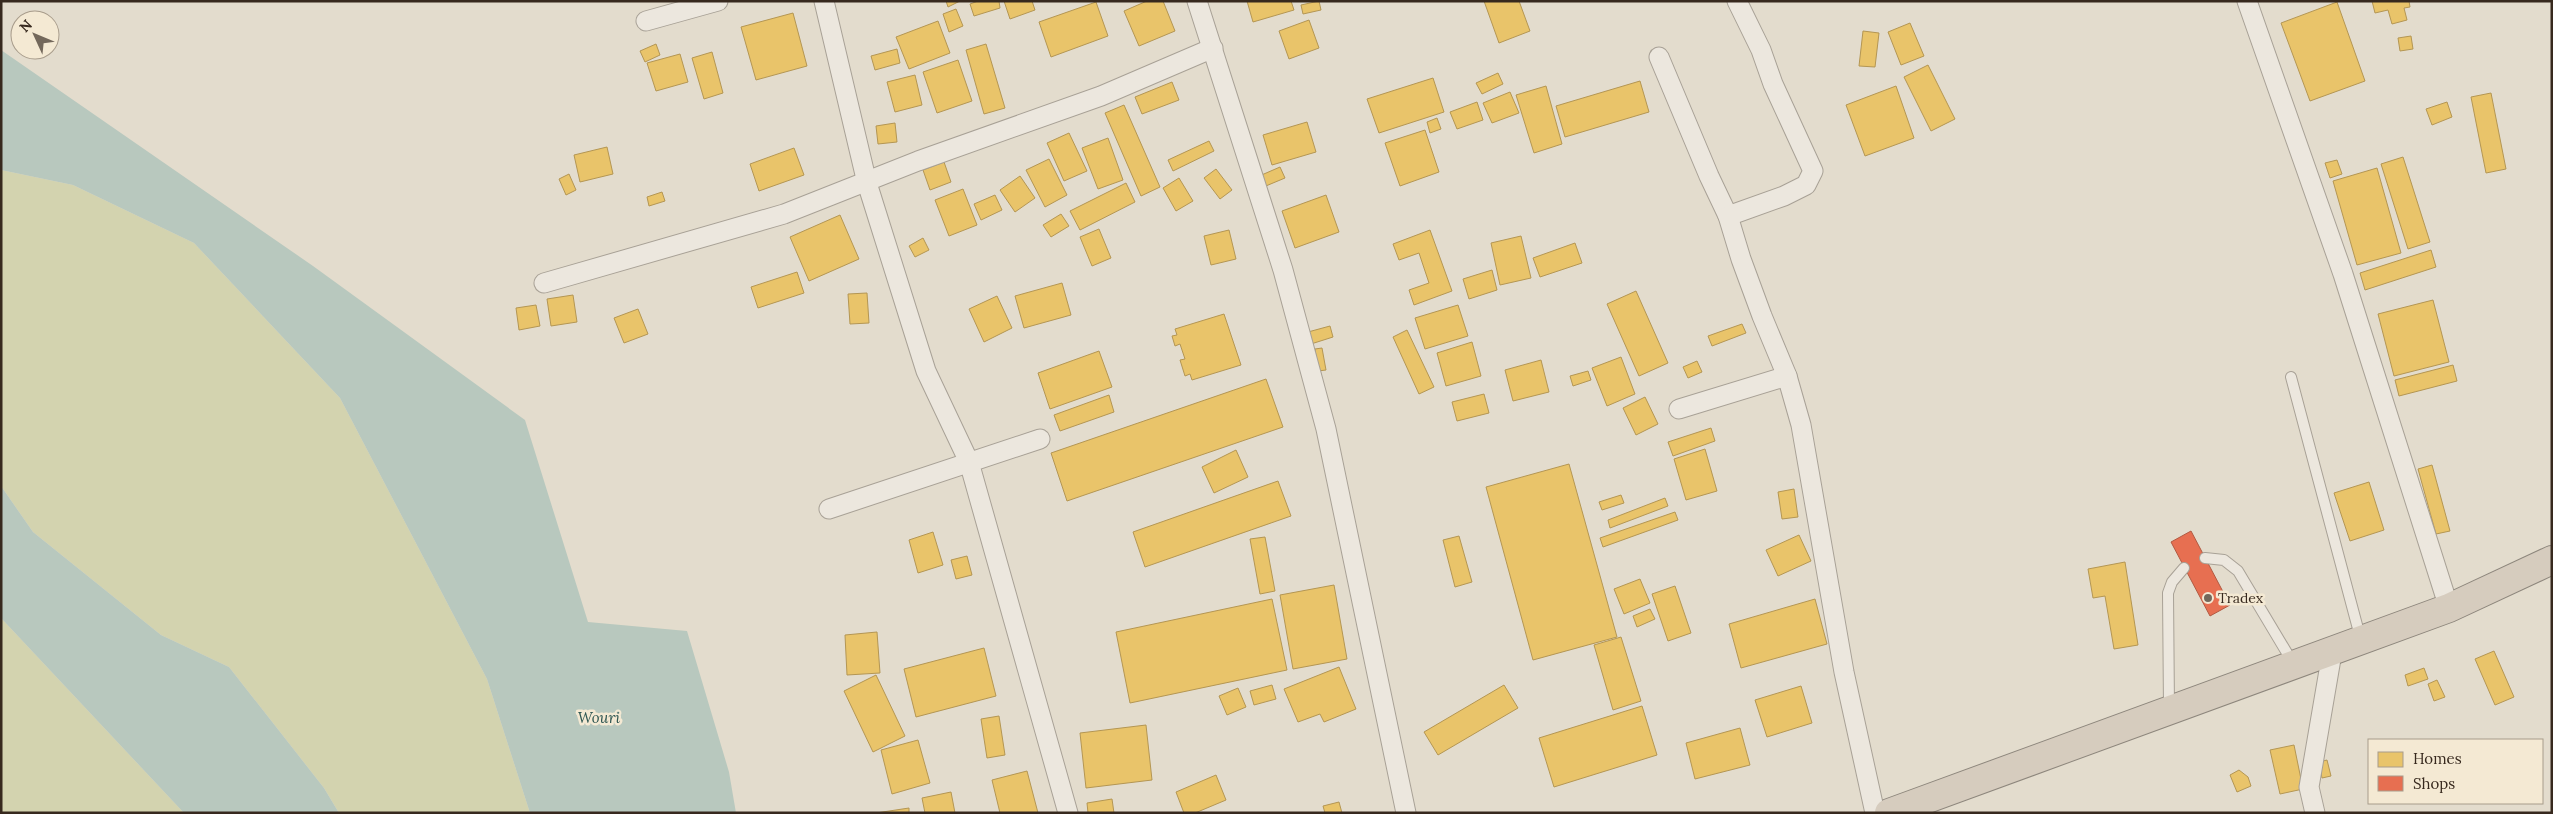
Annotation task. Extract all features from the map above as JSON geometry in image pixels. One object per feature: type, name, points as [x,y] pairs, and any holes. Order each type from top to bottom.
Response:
[{"type":"highway","points":[[1889,813],[2332,653],[2449,608],[2552,560]]},
{"type":"street","points":[[646,21],[718,1]]},
{"type":"street","points":[[824,1],[867,182],[926,371],[969,462],[1068,813]]},
{"type":"street","points":[[1197,1],[1214,48],[1283,270],[1326,429],[1406,813]]},
{"type":"street","points":[[1728,216],[1784,196],[1806,185],[1813,171],[1794,126],[1773,84],[1761,50],[1737,1]]},
{"type":"street","points":[[2247,1],[2343,274],[2449,608]]},
{"type":"street","points":[[544,283],[757,222],[867,182],[918,161],[1101,96],[1214,48]]},
{"type":"street","points":[[1659,57],[1709,176],[1728,216],[1741,259],[1787,376],[1801,425],[1844,672],[1875,813]]},
{"type":"street","points":[[1679,409],[1787,376]]},
{"type":"street","points":[[829,509],[1040,439]]},
{"type":"street","points":[[2315,813],[2309,787],[2332,653]]},
{"type":"lane","points":[[2291,377],[2361,641]]},
{"type":"lane","points":[[2205,558],[2224,560],[2238,571],[2295,666]]},
{"type":"lane","points":[[2169,712],[2168,593],[2172,582],[2184,568]]},
{"type":"green space","points":[[1,170],[73,185],[194,243],[340,398],[487,679],[530,813],[339,813],[324,788],[229,667],[161,635],[33,532],[1,486]]},
{"type":"green space","points":[[1,618],[184,813],[1,813]]},
{"type":"water","name":"Wouri","points":[[1,50],[10,56],[10,60],[15,60],[313,266],[525,420],[588,622],[687,631],[729,772],[736,813],[530,813],[487,679],[340,398],[194,243],[73,185],[1,170]]},
{"type":"water","points":[[1,486],[33,532],[161,635],[229,667],[324,788],[339,813],[184,813],[1,618]]},
{"type":"building: Homes","points":[[946,1],[960,1],[948,7]]},
{"type":"building: Homes","points":[[978,1],[999,1],[1000,8],[974,16],[970,4]]},
{"type":"building: Homes","points":[[1004,1],[1032,1],[1035,10],[1010,19]]},
{"type":"building: Homes","points":[[1147,1],[1163,1],[1175,31],[1139,46],[1124,11]]},
{"type":"building: Homes","points":[[1247,1],[1291,1],[1294,10],[1253,22]]},
{"type":"building: Homes","points":[[1319,1],[1321,10],[1303,14],[1301,5]]},
{"type":"building: Homes","points":[[1484,1],[1519,1],[1530,31],[1499,43]]},
{"type":"building: Homes","points":[[2372,1],[2409,1],[2410,7],[2404,8],[2407,20],[2392,24],[2388,10],[2375,13]]},
{"type":"building: Homes","points":[[1096,2],[1108,36],[1051,57],[1039,22]]},
{"type":"building: Homes","points":[[2337,2],[2365,81],[2310,101],[2281,23]]},
{"type":"building: Homes","points":[[956,9],[963,26],[949,32],[943,14]]},
{"type":"building: Homes","points":[[793,13],[807,66],[756,80],[741,27]]},
{"type":"building: Homes","points":[[1309,20],[1319,48],[1289,59],[1279,31]]},
{"type":"building: Homes","points":[[938,21],[950,53],[909,69],[896,37]]},
{"type":"building: Homes","points":[[1910,23],[1924,56],[1901,65],[1888,32]]},
{"type":"building: Homes","points":[[1863,31],[1879,33],[1875,67],[1859,66]]},
{"type":"building: Homes","points":[[2411,36],[2413,49],[2400,51],[2398,38]]},
{"type":"building: Homes","points":[[656,44],[660,55],[645,62],[640,51]]},
{"type":"building: Homes","points":[[986,44],[1005,108],[984,114],[966,50]]},
{"type":"building: Homes","points":[[897,49],[900,63],[875,70],[871,56]]},
{"type":"building: Homes","points":[[712,52],[723,93],[704,99],[692,58]]},
{"type":"building: Homes","points":[[680,54],[688,82],[656,91],[647,63]]},
{"type":"building: Homes","points":[[958,60],[972,101],[937,113],[923,72]]},
{"type":"building: Homes","points":[[1928,65],[1955,119],[1931,131],[1904,77]]},
{"type":"building: Homes","points":[[1498,73],[1503,84],[1482,94],[1476,83]]},
{"type":"building: Homes","points":[[915,75],[922,105],[895,112],[887,82]]},
{"type":"building: Homes","points":[[1433,78],[1444,112],[1379,133],[1367,99]]},
{"type":"building: Homes","points":[[1640,81],[1649,112],[1565,137],[1556,106]]},
{"type":"building: Homes","points":[[1172,82],[1179,100],[1142,114],[1135,97]]},
{"type":"building: Homes","points":[[1546,86],[1562,144],[1534,153],[1516,95]]},
{"type":"building: Homes","points":[[1896,86],[1914,138],[1865,156],[1846,105]]},
{"type":"building: Homes","points":[[1510,92],[1519,113],[1492,123],[1483,103]]},
{"type":"building: Homes","points":[[2491,93],[2506,169],[2486,173],[2471,97]]},
{"type":"building: Homes","points":[[1477,102],[1483,120],[1457,129],[1450,112]]},
{"type":"building: Homes","points":[[2447,102],[2452,117],[2432,125],[2426,109]]},
{"type":"building: Homes","points":[[1124,105],[1160,187],[1141,196],[1105,113]]},
{"type":"building: Homes","points":[[1437,118],[1441,129],[1430,133],[1427,122]]},
{"type":"building: Homes","points":[[1307,122],[1316,152],[1272,165],[1263,135]]},
{"type":"building: Homes","points":[[895,123],[897,142],[878,144],[876,126]]},
{"type":"building: Homes","points":[[1425,130],[1439,172],[1400,186],[1385,143]]},
{"type":"building: Homes","points":[[1069,133],[1087,171],[1064,181],[1047,143]]},
{"type":"building: Homes","points":[[1108,138],[1123,180],[1098,189],[1082,148]]},
{"type":"building: Homes","points":[[1209,141],[1214,151],[1173,171],[1168,160]]},
{"type":"building: Homes","points":[[607,147],[613,174],[580,182],[574,155]]},
{"type":"building: Homes","points":[[794,148],[804,175],[759,191],[750,164]]},
{"type":"building: Homes","points":[[2403,157],[2430,242],[2408,249],[2381,164]]},
{"type":"building: Homes","points":[[1049,159],[1067,195],[1045,207],[1026,170]]},
{"type":"building: Homes","points":[[2337,160],[2342,174],[2330,178],[2325,163]]},
{"type":"building: Homes","points":[[944,162],[951,182],[930,190],[923,170]]},
{"type":"building: Homes","points":[[1280,167],[1285,178],[1261,188],[1257,177]]},
{"type":"building: Homes","points":[[2377,168],[2401,253],[2357,265],[2333,181]]},
{"type":"building: Homes","points":[[1216,169],[1232,190],[1220,199],[1204,178]]},
{"type":"building: Homes","points":[[569,174],[576,190],[566,195],[559,179]]},
{"type":"building: Homes","points":[[1020,176],[1035,198],[1015,212],[1000,190]]},
{"type":"building: Homes","points":[[1179,178],[1193,201],[1176,211],[1163,188]]},
{"type":"building: Homes","points":[[1126,183],[1135,202],[1080,230],[1070,211]]},
{"type":"building: Homes","points":[[963,189],[977,225],[949,236],[935,200]]},
{"type":"building: Homes","points":[[662,192],[665,201],[649,206],[647,197]]},
{"type":"building: Homes","points":[[995,195],[1002,210],[981,220],[974,204]]},
{"type":"building: Homes","points":[[1326,195],[1339,232],[1295,248],[1282,211]]},
{"type":"building: Homes","points":[[1061,214],[1069,226],[1051,237],[1043,225]]},
{"type":"building: Homes","points":[[840,215],[859,259],[809,281],[790,237]]},
{"type":"building: Homes","points":[[1099,229],[1111,258],[1092,266],[1080,237]]},
{"type":"building: Homes","points":[[1229,230],[1236,259],[1211,265],[1204,236]]},
{"type":"building: Homes","points":[[1430,230],[1452,291],[1414,305],[1409,290],[1429,283],[1419,253],[1399,260],[1393,244]]},
{"type":"building: Homes","points":[[1521,236],[1531,278],[1500,285],[1491,243]]},
{"type":"building: Homes","points":[[923,238],[929,250],[915,257],[909,246]]},
{"type":"building: Homes","points":[[1575,243],[1582,263],[1540,277],[1533,258]]},
{"type":"building: Homes","points":[[2431,250],[2436,267],[2365,290],[2360,273]]},
{"type":"building: Homes","points":[[1492,270],[1497,290],[1469,299],[1463,279]]},
{"type":"building: Homes","points":[[797,272],[804,293],[758,308],[751,287]]},
{"type":"building: Homes","points":[[1062,283],[1071,315],[1024,328],[1015,296]]},
{"type":"building: Homes","points":[[1636,291],[1668,363],[1639,376],[1607,304]]},
{"type":"building: Homes","points":[[867,293],[869,323],[850,324],[848,294]]},
{"type":"building: Homes","points":[[573,295],[577,322],[551,326],[547,299]]},
{"type":"building: Homes","points":[[997,296],[1012,328],[984,342],[969,309]]},
{"type":"building: Homes","points":[[2433,300],[2449,362],[2394,376],[2378,314]]},
{"type":"building: Homes","points":[[536,305],[540,326],[519,330],[516,308]]},
{"type":"building: Homes","points":[[1458,305],[1468,336],[1425,349],[1415,318]]},
{"type":"building: Homes","points":[[638,309],[648,334],[624,343],[614,318]]},
{"type":"building: Homes","points":[[1224,314],[1241,365],[1192,380],[1190,374],[1185,376],[1180,360],[1185,359],[1180,344],[1175,346],[1172,336],[1177,335],[1175,329]]},
{"type":"building: Homes","points":[[1742,324],[1746,333],[1712,346],[1708,336]]},
{"type":"building: Homes","points":[[1330,326],[1333,337],[1311,344],[1308,332]]},
{"type":"building: Homes","points":[[1407,330],[1434,387],[1419,394],[1393,337]]},
{"type":"building: Homes","points":[[1472,342],[1481,376],[1446,386],[1437,353]]},
{"type":"building: Homes","points":[[1322,348],[1326,370],[1318,371],[1315,349]]},
{"type":"building: Homes","points":[[1099,351],[1112,387],[1050,409],[1038,373]]},
{"type":"building: Homes","points":[[1621,357],[1635,394],[1607,406],[1592,368]]},
{"type":"building: Homes","points":[[1541,360],[1549,392],[1513,401],[1505,370]]},
{"type":"building: Homes","points":[[1697,361],[1702,372],[1688,378],[1683,367]]},
{"type":"building: Homes","points":[[2453,365],[2457,381],[2399,396],[2395,380]]},
{"type":"building: Homes","points":[[1588,371],[1591,380],[1573,386],[1570,376]]},
{"type":"building: Homes","points":[[1266,379],[1283,427],[1067,501],[1051,453]]},
{"type":"building: Homes","points":[[1484,394],[1489,413],[1457,421],[1452,402]]},
{"type":"building: Homes","points":[[1109,395],[1114,412],[1060,431],[1054,415]]},
{"type":"building: Homes","points":[[1645,397],[1658,424],[1636,435],[1623,408]]},
{"type":"building: Homes","points":[[1711,428],[1715,441],[1673,456],[1668,442]]},
{"type":"building: Homes","points":[[1705,449],[1717,491],[1686,500],[1674,459]]},
{"type":"building: Homes","points":[[1236,450],[1248,477],[1214,493],[1202,467]]},
{"type":"building: Homes","points":[[1569,464],[1617,637],[1533,660],[1486,487]]},
{"type":"building: Homes","points":[[2432,465],[2450,531],[2436,534],[2418,469]]},
{"type":"building: Homes","points":[[1278,481],[1291,516],[1145,567],[1133,532]]},
{"type":"building: Homes","points":[[2369,482],[2384,530],[2350,541],[2334,493]]},
{"type":"building: Homes","points":[[1794,489],[1798,517],[1782,519],[1778,492]]},
{"type":"building: Homes","points":[[1621,495],[1624,503],[1602,510],[1599,502]]},
{"type":"building: Homes","points":[[1665,498],[1668,506],[1610,528],[1608,520]]},
{"type":"building: Homes","points":[[1675,512],[1678,520],[1603,547],[1600,538]]},
{"type":"building: Homes","points":[[933,532],[943,565],[918,573],[909,540]]},
{"type":"building: Homes","points":[[1799,535],[1811,561],[1778,576],[1766,550]]},
{"type":"building: Homes","points":[[1459,536],[1472,582],[1455,587],[1443,540]]},
{"type":"building: Homes","points":[[1265,537],[1275,591],[1260,594],[1250,539]]},
{"type":"building: Homes","points":[[967,556],[972,575],[956,579],[951,560]]},
{"type":"building: Homes","points":[[2125,562],[2138,645],[2114,649],[2105,596],[2093,598],[2088,569]]},
{"type":"building: Homes","points":[[1640,579],[1650,603],[1624,614],[1614,589]]},
{"type":"building: Homes","points":[[1334,585],[1347,659],[1293,669],[1280,595]]},
{"type":"building: Homes","points":[[1675,586],[1691,633],[1668,641],[1652,594]]},
{"type":"building: Homes","points":[[1272,599],[1287,670],[1130,703],[1116,632]]},
{"type":"building: Homes","points":[[1815,599],[1827,644],[1741,668],[1729,624]]},
{"type":"building: Homes","points":[[1650,609],[1655,619],[1637,627],[1633,616]]},
{"type":"building: Homes","points":[[877,632],[880,673],[847,675],[845,635]]},
{"type":"building: Homes","points":[[1621,637],[1641,701],[1613,710],[1594,645]]},
{"type":"building: Homes","points":[[984,648],[996,696],[916,717],[904,669]]},
{"type":"building: Homes","points":[[2494,651],[2514,697],[2495,705],[2475,659]]},
{"type":"building: Homes","points":[[1339,667],[1356,709],[1324,722],[1320,714],[1298,722],[1284,689]]},
{"type":"building: Homes","points":[[2424,668],[2428,679],[2408,686],[2405,675]]},
{"type":"building: Homes","points":[[876,675],[905,736],[873,752],[844,691]]},
{"type":"building: Homes","points":[[2437,680],[2445,697],[2434,701],[2428,684]]},
{"type":"building: Homes","points":[[1272,685],[1276,699],[1254,705],[1250,691]]},
{"type":"building: Homes","points":[[1504,685],[1518,708],[1438,755],[1424,732]]},
{"type":"building: Homes","points":[[1801,686],[1812,723],[1767,737],[1755,700]]},
{"type":"building: Homes","points":[[1238,688],[1246,707],[1227,715],[1219,696]]},
{"type":"building: Homes","points":[[1642,706],[1657,755],[1554,787],[1539,738]]},
{"type":"building: Homes","points":[[999,716],[1005,755],[987,758],[981,719]]},
{"type":"building: Homes","points":[[1146,725],[1152,780],[1086,788],[1080,733]]},
{"type":"building: Homes","points":[[1740,728],[1750,765],[1695,779],[1686,743]]},
{"type":"building: Homes","points":[[918,740],[930,783],[892,794],[881,750]]},
{"type":"building: Homes","points":[[2294,745],[2303,789],[2280,794],[2270,750]]},
{"type":"building: Homes","points":[[2327,760],[2331,776],[2322,778],[2319,762]]},
{"type":"building: Homes","points":[[2239,770],[2248,777],[2251,786],[2237,792],[2230,775]]},
{"type":"building: Homes","points":[[1027,771],[1038,813],[1000,813],[992,780]]},
{"type":"building: Homes","points":[[1216,775],[1226,800],[1195,813],[1184,813],[1176,792]]},
{"type":"building: Homes","points":[[951,792],[955,813],[925,813],[922,798]]},
{"type":"building: Homes","points":[[1112,799],[1114,813],[1088,813],[1087,803]]},
{"type":"building: Homes","points":[[1339,802],[1342,813],[1325,813],[1323,806]]},
{"type":"building: Homes","points":[[909,808],[909,813],[876,813]]},
{"type":"building: Shops","points":[[2191,531],[2230,605],[2210,616],[2171,542]]},
{"type":"place","name":"Tradex","points":[[2208,598]]}]
